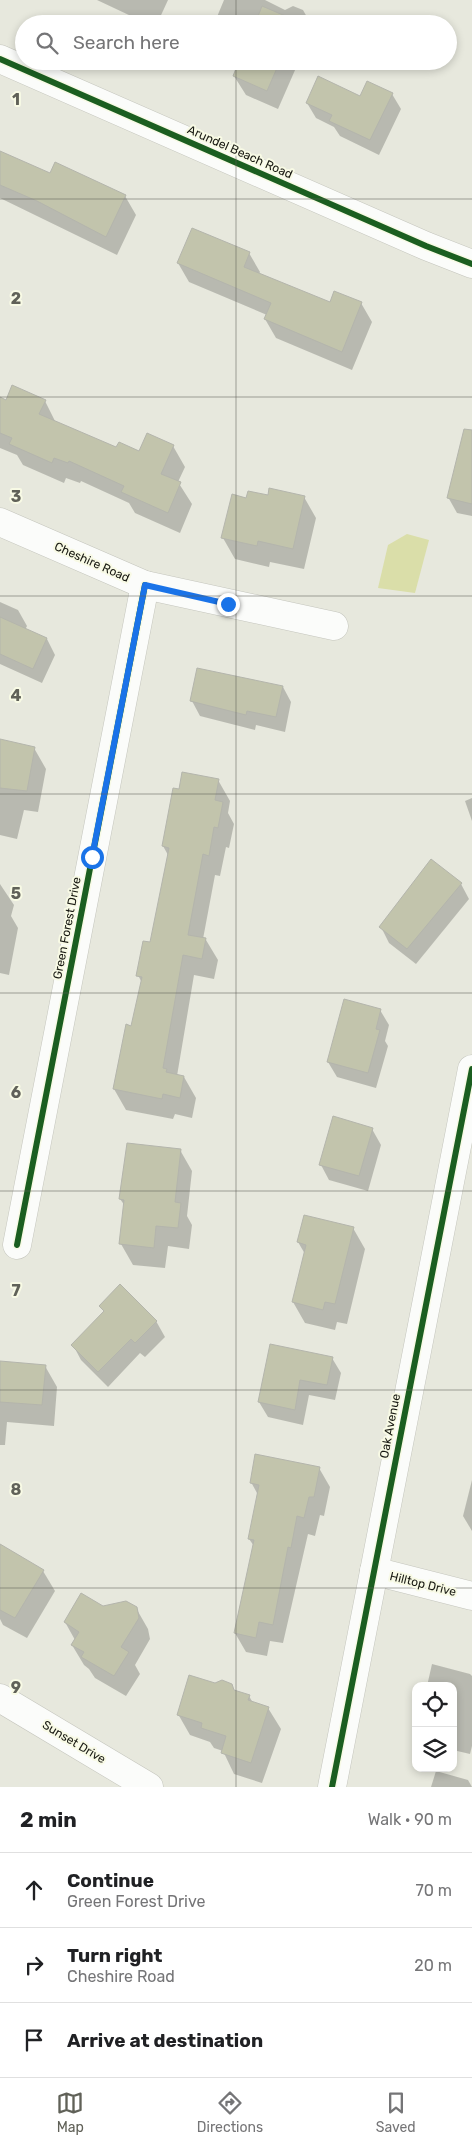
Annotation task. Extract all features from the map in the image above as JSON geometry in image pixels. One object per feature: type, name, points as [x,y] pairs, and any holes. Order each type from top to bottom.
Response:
[{"type":"street","name":"Arundel Beach Road","points":[[0,59],[15,66]]},
{"type":"street","name":"Arundel Beach Road","points":[[25,70],[426,246],[472,264]]},
{"type":"street","name":"Cheshire Road","points":[[0,522],[145,585],[334,626]]},
{"type":"street","name":"Green Forest Drive","points":[[17,1245],[145,585]]},
{"type":"street","name":"Oak Avenue","points":[[332,1787],[472,1069]]},
{"type":"street","name":"Hilltop Drive","points":[[374,1572],[472,1596]]},
{"type":"street","name":"Sunset Drive","points":[[0,1698],[149,1787]]},
{"type":"green space","points":[[407,534],[429,540],[415,593],[378,588],[388,545]]},
{"type":"building","points":[[262,6],[283,15],[258,15]]},
{"type":"building","points":[[235,70],[276,70],[267,91],[233,76]]},
{"type":"building","points":[[318,76],[360,96],[367,81],[393,93],[370,140],[329,121],[332,115],[306,103]]},
{"type":"building","points":[[0,151],[50,173],[55,162],[126,195],[106,237],[37,201],[0,185]]},
{"type":"building","points":[[192,228],[250,252],[244,267],[330,302],[334,291],[362,302],[342,352],[264,319],[271,303],[177,263]]},
{"type":"building","points":[[12,385],[46,400],[39,414],[116,447],[119,442],[139,451],[147,433],[174,445],[161,474],[181,482],[168,513],[121,492],[124,486],[69,461],[68,463],[54,458],[52,463],[9,444],[12,438],[0,433],[0,397],[6,400]]},
{"type":"building","points":[[464,429],[472,430],[472,504],[447,498]]},
{"type":"building","points":[[269,488],[305,496],[293,549],[258,541],[257,546],[221,538],[232,494],[246,498],[248,491],[268,495]]},
{"type":"building","points":[[0,617],[47,638],[33,669],[0,654]]},
{"type":"building","points":[[197,668],[283,686],[276,717],[247,711],[246,715],[190,701]]},
{"type":"building","points":[[0,739],[35,747],[27,791],[0,788]]},
{"type":"building","points":[[182,772],[219,779],[215,800],[223,802],[218,828],[214,827],[209,856],[203,854],[188,935],[206,938],[202,959],[183,955],[163,1068],[167,1069],[166,1072],[184,1076],[180,1098],[163,1094],[162,1099],[113,1089],[126,1024],[131,1026],[142,977],[136,976],[143,941],[150,942],[169,848],[162,846],[173,788],[179,789]]},
{"type":"building","points":[[431,859],[462,883],[407,949],[379,927]]},
{"type":"building","points":[[344,999],[381,1009],[376,1029],[380,1030],[368,1073],[327,1062]]},
{"type":"building","points":[[333,1116],[373,1128],[359,1176],[319,1165]]},
{"type":"building","points":[[127,1143],[181,1149],[175,1202],[181,1203],[178,1228],[156,1226],[154,1248],[119,1244],[124,1200],[119,1199]]},
{"type":"building","points":[[304,1215],[354,1227],[335,1304],[325,1302],[323,1310],[292,1302],[306,1245],[297,1242]]},
{"type":"building","points":[[120,1284],[157,1321],[135,1343],[131,1339],[98,1372],[71,1345],[104,1311],[99,1306]]},
{"type":"building","points":[[270,1344],[333,1357],[327,1385],[300,1380],[295,1410],[258,1402]]},
{"type":"building","points":[[0,1361],[46,1365],[42,1405],[0,1402]]},
{"type":"building","points":[[255,1454],[320,1467],[314,1497],[309,1497],[304,1518],[297,1516],[291,1548],[288,1547],[273,1625],[259,1622],[256,1638],[234,1633],[254,1540],[248,1539],[259,1485],[250,1483]]},
{"type":"building","points":[[0,1544],[44,1570],[15,1618],[0,1610]]},
{"type":"building","points":[[81,1593],[103,1606],[126,1601],[137,1607],[139,1618],[121,1647],[129,1652],[114,1676],[81,1657],[84,1652],[71,1645],[79,1632],[64,1622]]},
{"type":"building","points":[[189,1675],[215,1683],[222,1680],[232,1684],[234,1690],[250,1695],[248,1700],[269,1707],[251,1763],[221,1753],[226,1736],[201,1728],[202,1723],[177,1715]]},
{"type":"cycle path","points":[[0,59],[15,66]]},
{"type":"cycle path","points":[[25,70],[426,246],[472,264]]},
{"type":"cycle path","points":[[17,1245],[145,585]]},
{"type":"cycle path","points":[[332,1787],[472,1069]]},
{"type":"route","points":[[92,857],[145,585],[228,604]]}]
